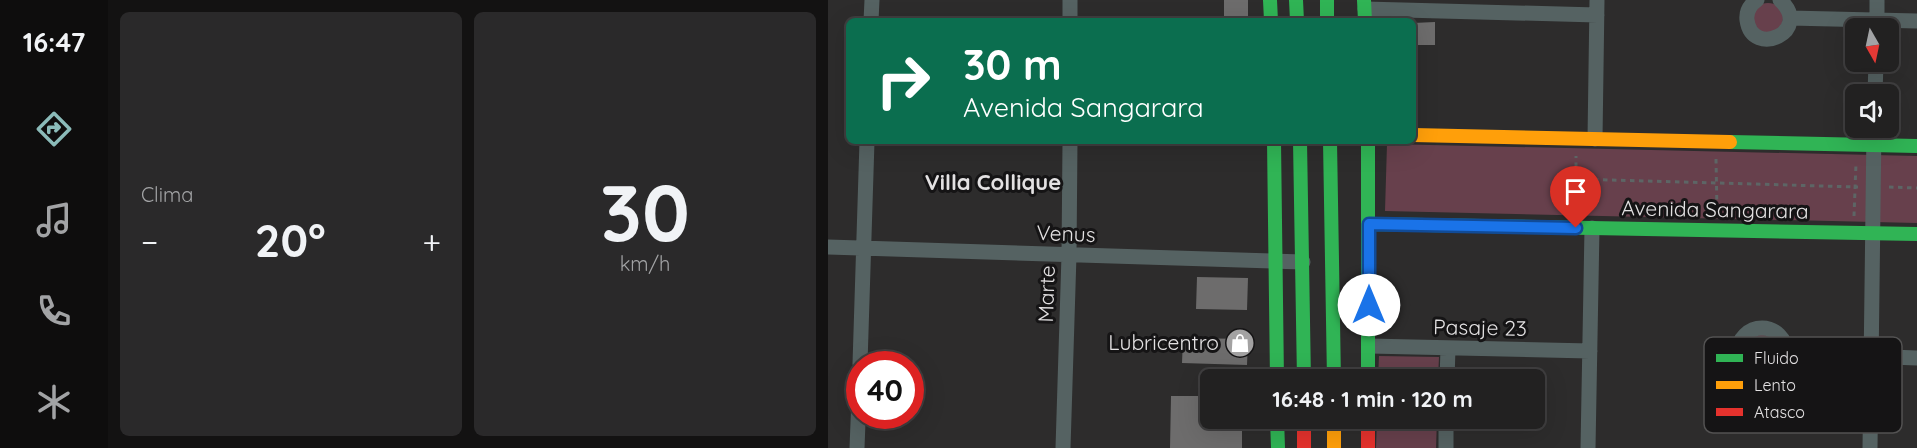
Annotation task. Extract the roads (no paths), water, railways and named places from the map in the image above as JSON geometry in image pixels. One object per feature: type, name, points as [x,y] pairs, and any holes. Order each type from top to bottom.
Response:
[{"type":"main road","points":[[1270,0],[1271,18]]},
{"type":"main road","points":[[1296,0],[1297,18]]},
{"type":"main road","points":[[1327,0],[1328,18]]},
{"type":"main road","points":[[1416,135],[1917,146]]},
{"type":"main road","points":[[1274,144],[1277,369]]},
{"type":"main road","points":[[1300,144],[1304,369]]},
{"type":"main road","points":[[1330,144],[1334,369]]},
{"type":"main road","points":[[1368,144],[1368,369]]},
{"type":"main road","name":"Avenida Sangarara","points":[[1369,224],[1917,234]]},
{"type":"main road","points":[[1277,429],[1278,448]]},
{"type":"main road","points":[[1304,429],[1304,448]]},
{"type":"main road","points":[[1334,429],[1334,448]]},
{"type":"main road","points":[[1368,429],[1368,448]]},
{"type":"street","points":[[871,18],[872,0]]},
{"type":"street","points":[[1070,0],[1070,18]]},
{"type":"street","points":[[1757,0],[1749,8],[1747,22],[1754,34],[1767,40],[1780,36],[1786,31],[1790,18],[1789,11],[1780,0]]},
{"type":"street","points":[[1877,0],[1877,18]]},
{"type":"street","points":[[1365,10],[1459,6],[1597,8],[1595,139]]},
{"type":"street","points":[[1790,18],[1845,22]]},
{"type":"street","points":[[1899,22],[1917,21]]},
{"type":"street","points":[[1871,337],[1874,138]]},
{"type":"street","points":[[860,351],[867,144]]},
{"type":"street","name":"Marte","points":[[1063,448],[1070,144]]},
{"type":"street","points":[[1588,448],[1592,228]]},
{"type":"street","name":"Venus","points":[[828,247],[1303,262]]},
{"type":"street","name":"Pasaje 23","points":[[1369,346],[1590,351]]},
{"type":"street","points":[[1448,348],[1448,369]]},
{"type":"street","points":[[1902,357],[1917,358]]},
{"type":"street","points":[[857,448],[858,429]]},
{"type":"street","points":[[1446,429],[1446,448]]},
{"type":"street","points":[[1869,433],[1869,448]]},
{"type":"place","name":"Lubricentro","points":[[1240,343]]},
{"type":"district","name":"Villa Collique","points":[[993,182]]}]
